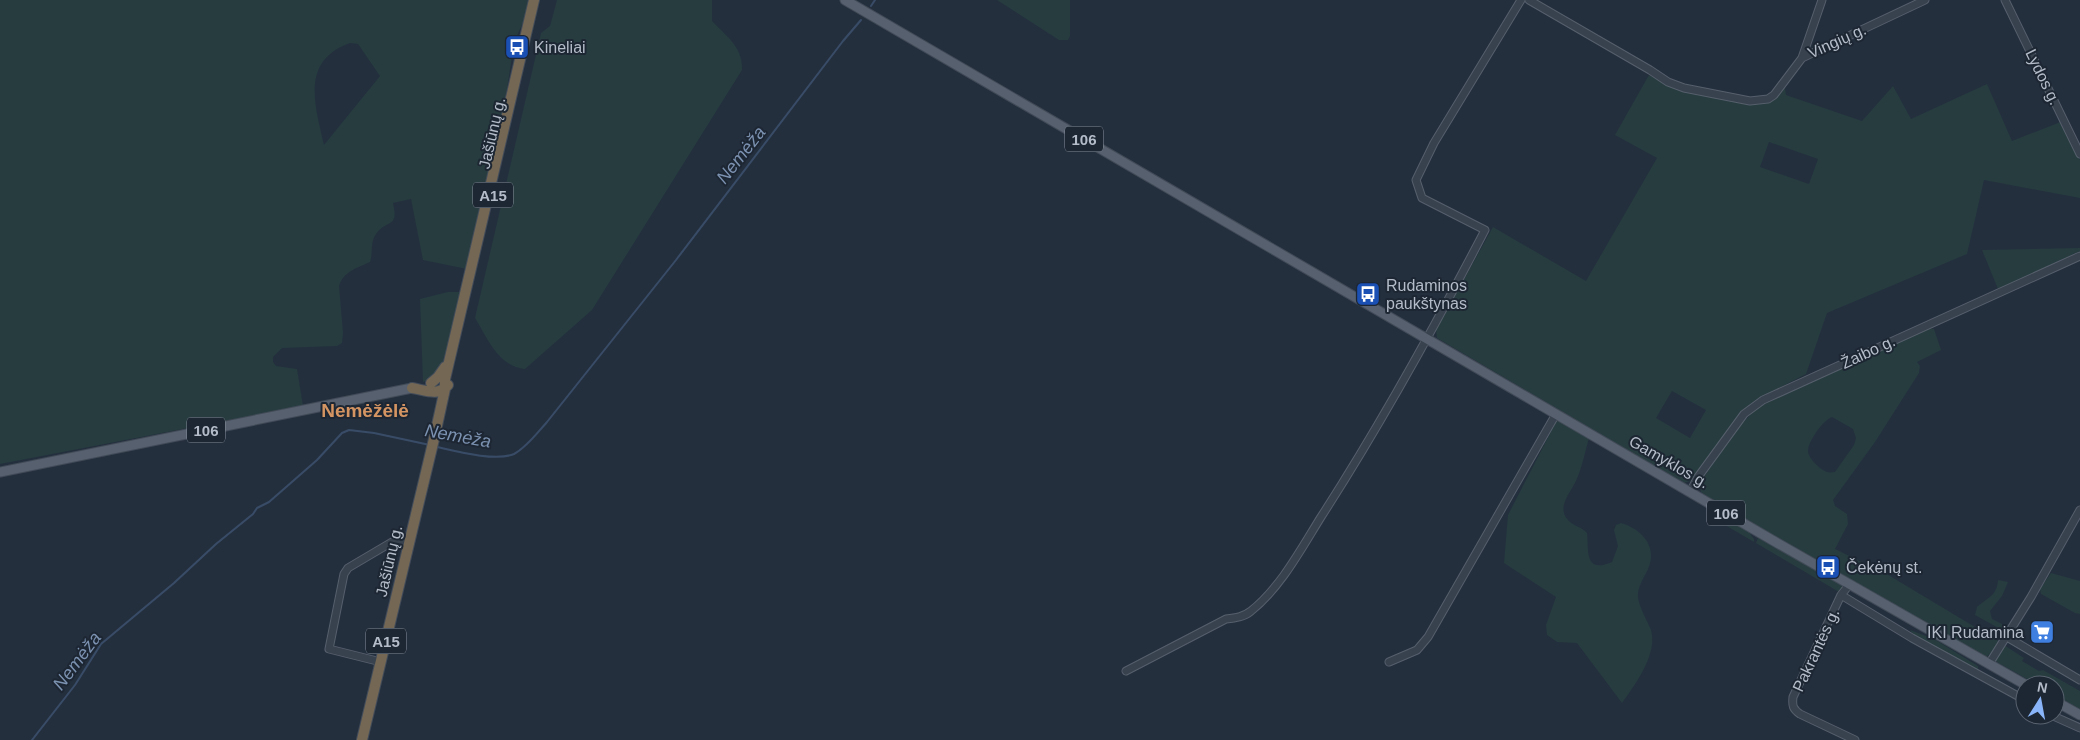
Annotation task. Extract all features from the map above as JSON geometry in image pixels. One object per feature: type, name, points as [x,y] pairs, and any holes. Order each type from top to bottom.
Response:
[{"type":"highway","name":"Jašiūnų g.","points":[[362,740],[440,408],[437,388],[451,354],[534,0]]},
{"type":"highway","name":"Jašiūnų g.","points":[[437,388],[450,380],[539,0]]},
{"type":"highway","name":"106","points":[[412,388],[437,388]]},
{"type":"main road","name":"106","points":[[845,0],[1428,340]]},
{"type":"main road","name":"Gamyklos g.","points":[[1428,340],[1849,585],[2015,679]]},
{"type":"main road","name":"106","points":[[0,472],[412,388]]},
{"type":"main road","points":[[2065,707],[2080,715]]},
{"type":"street","points":[[1126,671],[1226,619],[1245,616],[1259,604],[1284,574],[1349,474],[1428,340],[1486,230],[1422,198],[1416,180],[1434,143],[1521,0]]},
{"type":"street","points":[[1529,0],[1668,82],[1684,88],[1750,101],[1768,99],[1774,95],[1802,58]]},
{"type":"street","name":"Vingių g.","points":[[1802,58],[1822,0]]},
{"type":"street","name":"Vingių g.","points":[[1802,58],[1925,0]]},
{"type":"street","name":"Lydos g.","points":[[2005,0],[2078,142],[2080,154]]},
{"type":"street","name":"Žaibo g.","points":[[1690,492],[1735,425],[1744,414],[1763,400],[2080,256]]},
{"type":"street","points":[[1389,662],[1416,650],[1428,637],[1556,414]]},
{"type":"street","points":[[1989,664],[2007,637],[2080,510]]},
{"type":"street","points":[[381,662],[328,649],[344,574],[348,568],[392,542],[409,541]]},
{"type":"street","name":"Pakrantės g.","points":[[1849,585],[1841,595],[1793,697],[1792,704],[1794,710],[1800,714],[1855,740]]},
{"type":"street","points":[[1841,595],[1912,638],[2015,695]]},
{"type":"street","points":[[2007,637],[2080,680]]},
{"type":"street","points":[[2065,721],[2080,728]]},
{"type":"green space","points":[[0,0],[528,0],[524,21],[518,33],[512,56],[507,89],[467,269],[423,260],[411,199],[393,203],[393,220],[380,229],[374,237],[370,262],[348,273],[339,286],[343,333],[342,343],[337,346],[282,348],[273,357],[273,362],[276,366],[297,369],[303,406],[0,464]],"holes":[[[350,43],[358,44],[380,76],[324,145],[315,100],[317,73],[324,61],[334,51]]]},
{"type":"green space","points":[[557,0],[712,0],[712,21],[737,49],[742,62],[742,70],[592,310],[525,369],[508,363],[501,357],[489,343],[475,318],[541,33],[550,26]]},
{"type":"green space","points":[[997,0],[1070,0],[1070,36],[1068,40],[1059,40]]},
{"type":"green space","points":[[1649,75],[1667,84],[1752,104],[1770,101],[1785,88],[1786,95],[1862,121],[1893,86],[1911,119],[1987,84],[2012,141],[2063,121],[2080,160],[2080,198],[1984,180],[1967,254],[1827,313],[1806,374],[1756,400],[1747,407],[1693,480],[1684,483],[1437,338],[1436,330],[1493,227],[1586,281],[1657,158],[1615,135]],"holes":[[[1769,142],[1818,159],[1809,184],[1760,167]],[[1672,391],[1706,410],[1690,438],[1656,418]]]},
{"type":"green space","points":[[2080,248],[2080,251],[1998,289],[1982,250]]},
{"type":"green space","points":[[448,292],[462,292],[444,361],[436,374],[423,382],[420,299]]},
{"type":"green space","points":[[1928,328],[1934,329],[1941,350],[1917,362],[1920,366],[1919,373],[1875,442],[1833,500],[1835,506],[1847,514],[1848,524],[1835,549],[1890,576],[2000,642],[1995,650],[1986,657],[1701,492],[1700,484],[1720,453],[1742,423],[1760,406]],"holes":[[[1832,417],[1853,429],[1856,438],[1854,445],[1835,472],[1825,471],[1811,458],[1808,452],[1810,443],[1820,427],[1828,419]]]},
{"type":"green space","points":[[1557,420],[1589,438],[1580,471],[1563,510],[1570,522],[1587,533],[1588,553],[1592,563],[1603,565],[1612,562],[1618,546],[1614,530],[1616,525],[1621,523],[1641,534],[1646,540],[1651,553],[1651,561],[1640,586],[1638,598],[1651,630],[1651,649],[1644,669],[1622,703],[1577,643],[1557,642],[1547,635],[1546,625],[1556,597],[1504,563],[1508,515]]},
{"type":"green space","points":[[1707,508],[1749,532],[1754,542],[1708,515]]},
{"type":"green space","points":[[1758,538],[1841,585],[1844,589],[1839,592],[1756,543]]},
{"type":"green space","points":[[2051,573],[2080,581],[2080,614],[2041,594],[2040,589]]},
{"type":"green space","points":[[1998,580],[2008,582],[2002,596],[1990,611],[1992,619],[2002,624],[2002,630],[1975,615],[1977,607],[1996,590]]},
{"type":"green space","points":[[1910,630],[1934,639],[1978,666],[1978,669],[1974,669],[1914,636]]},
{"type":"green space","points":[[2004,645],[2024,658],[2022,661],[2039,671],[2043,670],[2052,675],[2020,675],[1995,661]]},
{"type":"green space","points":[[2065,682],[2080,691],[2080,709],[2065,701]]},
{"type":"waterway","name":"Nemėža","points":[[871,6],[875,0]]},
{"type":"waterway","name":"Nemėža","points":[[437,447],[497,457],[514,454],[528,444],[676,260],[861,20]]},
{"type":"waterway","name":"Nemėža","points":[[32,740],[75,685],[101,644],[174,583],[216,544],[253,514],[257,508],[269,502],[317,460],[342,433],[349,430],[374,433],[430,445]]},
{"type":"place","name":"Kineliai","points":[[517,47]]},
{"type":"place","name":"Rudaminos paukštynas","points":[[1368,294]]},
{"type":"place","name":"Čekėnų st.","points":[[1828,567]]},
{"type":"place","name":"IKI Rudamina","points":[[2042,632]]},
{"type":"district","name":"Nemėžėlė","points":[[365,410]]}]
